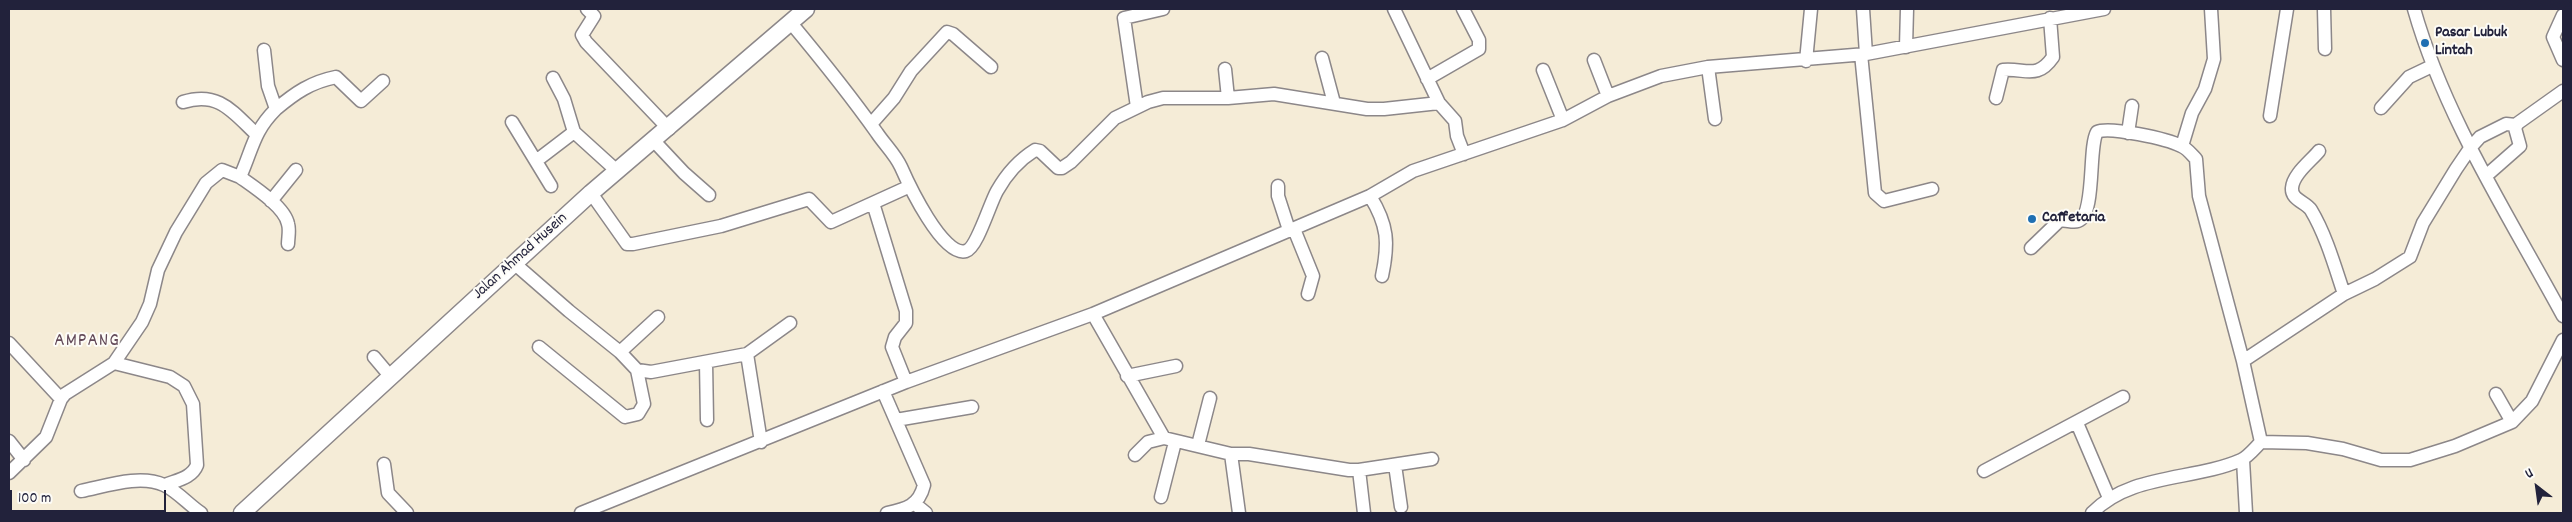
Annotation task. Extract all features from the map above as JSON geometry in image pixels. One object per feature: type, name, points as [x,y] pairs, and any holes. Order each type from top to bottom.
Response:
[{"type":"main road","name":"Jalan Ahmad Husein","points":[[242,513],[591,194],[669,129],[806,9]]},
{"type":"street","points":[[587,9],[594,16],[582,35],[586,42],[669,129]]},
{"type":"street","points":[[1136,107],[1124,18],[1163,9]]},
{"type":"street","points":[[1394,9],[1439,103],[1455,121],[1457,136],[1464,154]]},
{"type":"street","points":[[1427,79],[1479,49],[1479,40],[1463,9]]},
{"type":"street","points":[[1806,61],[1811,9]]},
{"type":"street","points":[[1863,9],[1863,54],[1874,193],[1884,201],[1932,189]]},
{"type":"street","points":[[1906,47],[1907,9]]},
{"type":"street","points":[[582,513],[622,495],[761,442],[883,390],[1093,314],[1370,196],[1413,172],[1563,120],[1608,96],[1661,76],[1708,67],[1806,61],[1863,54],[2104,9]]},
{"type":"street","points":[[2182,146],[2192,113],[2205,89],[2214,59],[2211,9]]},
{"type":"street","points":[[2270,116],[2287,9]]},
{"type":"street","points":[[2324,9],[2325,48]]},
{"type":"street","points":[[2414,9],[2432,66],[2449,106],[2563,316]]},
{"type":"street","points":[[2563,15],[2553,37],[2563,60]]},
{"type":"street","points":[[1996,98],[2003,70],[2036,72],[2045,68],[2054,57],[2050,18]]},
{"type":"street","points":[[791,23],[893,152],[908,187],[943,238],[956,250],[965,251],[975,241],[997,190],[1025,157],[1035,150],[1040,151],[1058,168],[1062,168],[1071,162],[1108,123],[1136,107],[1164,98],[1228,98],[1274,94],[1384,109],[1439,103]]},
{"type":"street","points":[[871,124],[894,98],[911,72],[947,32],[953,34],[991,67]]},
{"type":"street","points":[[264,50],[268,86],[276,109]]},
{"type":"street","points":[[1322,58],[1334,103]]},
{"type":"street","points":[[1594,60],[1608,96]]},
{"type":"street","points":[[2381,108],[2409,78],[2432,66]]},
{"type":"street","points":[[1708,67],[1716,119]]},
{"type":"street","points":[[1225,68],[1228,98]]},
{"type":"street","points":[[1543,70],[1563,120]]},
{"type":"street","points":[[240,176],[249,158],[255,133],[276,109],[299,90],[316,82],[336,77],[361,102],[383,81]]},
{"type":"street","points":[[553,78],[564,99],[574,132],[617,171]]},
{"type":"street","points":[[2243,361],[2344,294],[2375,279],[2413,254],[2423,223],[2456,168],[2480,137],[2506,124],[2516,125],[2563,91]]},
{"type":"street","points":[[183,102],[198,98],[213,99],[224,105],[255,133]]},
{"type":"street","points":[[2128,133],[2132,106]]},
{"type":"street","points":[[512,122],[552,186]]},
{"type":"street","points":[[2487,175],[2520,146],[2516,125]]},
{"type":"street","points":[[2031,248],[2059,221],[2078,222],[2083,218],[2089,199],[2097,132],[2102,130],[2128,133],[2182,146],[2196,159],[2199,196],[2243,361],[2261,442]]},
{"type":"street","points":[[536,161],[574,132]]},
{"type":"street","points":[[654,141],[684,173],[709,195]]},
{"type":"street","points":[[2320,151],[2293,182],[2292,191],[2296,198],[2310,209],[2331,255],[2344,294]]},
{"type":"street","points":[[9,472],[24,460],[50,430],[61,399],[114,363],[142,322],[165,252],[202,188],[213,176],[222,170],[240,176],[271,201],[289,224],[288,244]]},
{"type":"street","points":[[271,201],[296,170]]},
{"type":"street","points":[[1278,186],[1278,196],[1291,230],[1313,276],[1308,294]]},
{"type":"street","points":[[591,194],[626,244],[721,226],[804,200],[814,201],[831,222],[908,187]]},
{"type":"street","points":[[1370,196],[1382,217],[1387,236],[1382,276]]},
{"type":"street","points":[[873,203],[906,311],[906,323],[895,336],[892,347],[906,382]]},
{"type":"street","points":[[515,264],[620,352],[637,370],[644,404],[638,414],[625,417],[539,347]]},
{"type":"street","points":[[1093,314],[1127,376],[1169,440],[1161,497]]},
{"type":"street","points":[[620,352],[658,317]]},
{"type":"street","points":[[637,370],[650,372],[747,354],[790,323]]},
{"type":"street","points":[[2092,513],[2109,498],[2134,487],[2243,460],[2261,442],[2307,443],[2343,449],[2381,460],[2410,460],[2454,446],[2512,422],[2532,401],[2563,340]]},
{"type":"street","points":[[9,343],[61,399]]},
{"type":"street","points":[[747,354],[761,442]]},
{"type":"street","points":[[374,357],[390,376]]},
{"type":"street","points":[[706,362],[707,420]]},
{"type":"street","points":[[114,363],[170,377],[184,386],[191,397],[194,412],[197,465],[194,472],[188,477],[165,485]]},
{"type":"street","points":[[1127,376],[1176,366]]},
{"type":"street","points":[[883,390],[924,485],[921,496],[915,504],[902,511],[887,513]]},
{"type":"street","points":[[2496,394],[2512,422]]},
{"type":"street","points":[[1984,471],[2123,397]]},
{"type":"street","points":[[1198,445],[1210,398]]},
{"type":"street","points":[[896,420],[972,407]]},
{"type":"street","points":[[2077,423],[2109,498]]},
{"type":"street","points":[[1135,455],[1148,442],[1169,440],[1198,445],[1231,454],[1249,454],[1359,470],[1432,459]]},
{"type":"street","points":[[9,442],[24,460]]},
{"type":"street","points":[[1231,454],[1240,513]]},
{"type":"street","points":[[2243,460],[2246,513]]},
{"type":"street","points":[[384,464],[388,493],[407,513]]},
{"type":"street","points":[[1395,465],[1401,507]]},
{"type":"street","points":[[1359,470],[1364,513]]},
{"type":"street","points":[[81,491],[139,480],[165,485],[201,513]]},
{"type":"street","points":[[915,504],[926,513]]},
{"type":"place","name":"Pasar Lubuk Lintah","points":[[2425,43]]},
{"type":"place","name":"Caffetaria","points":[[2032,219]]},
{"type":"district","name":"AMPANG","points":[[87,342]]}]
